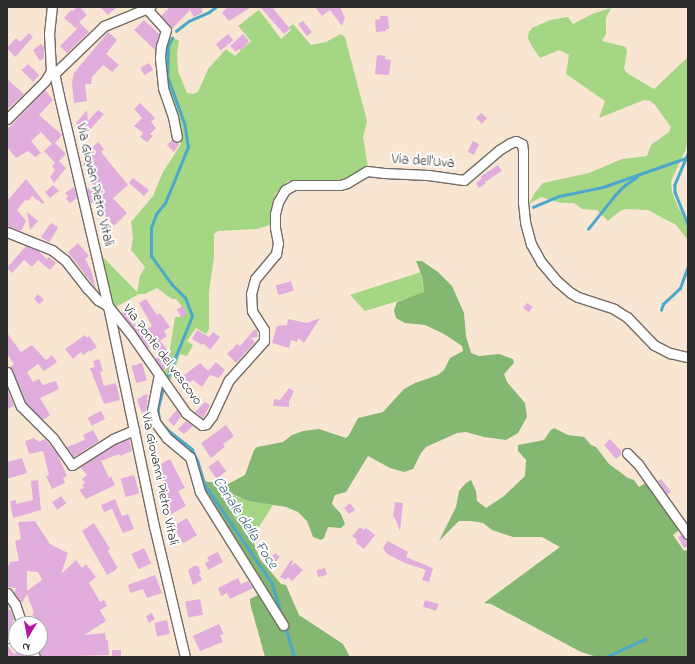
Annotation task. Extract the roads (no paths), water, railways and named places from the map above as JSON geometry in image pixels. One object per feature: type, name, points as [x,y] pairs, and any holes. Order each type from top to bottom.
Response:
[{"type":"street","name":"Via Giovan Pietro Vitali","points":[[52,7],[49,34],[52,73],[108,306]]},
{"type":"street","points":[[7,119],[52,73],[104,26],[148,8],[166,30],[161,46],[160,58],[163,88],[173,117],[177,137]]},
{"type":"street","name":"Via dell'Uva","points":[[202,425],[206,424],[212,416],[229,380],[264,342],[264,330],[251,306],[251,288],[257,276],[276,254],[278,243],[275,227],[275,214],[278,202],[285,190],[294,185],[340,185],[347,183],[367,171],[384,174],[428,174],[464,180],[499,150],[510,142],[516,141],[522,144],[523,151],[523,202],[525,222],[531,244],[541,262],[557,281],[571,293],[578,297],[614,309],[627,318],[654,345],[670,353],[688,357]]},
{"type":"street","name":"Via Ponte del vescovo","points":[[7,232],[41,245],[59,255],[98,300],[108,306],[130,333],[186,413],[202,425]]},
{"type":"street","name":"Via Giovanni Pietro Vitali","points":[[108,306],[185,657]]},
{"type":"street","points":[[7,372],[22,406],[53,438],[72,465],[113,439],[134,430]]},
{"type":"street","points":[[160,375],[152,410],[156,422],[167,438],[190,457],[200,492],[284,626]]},
{"type":"street","points":[[627,453],[638,464],[688,534]]},
{"type":"street","points":[[7,594],[15,604],[19,616]]},
{"type":"waterway","name":"Canale della Foce","points":[[176,31],[189,21],[209,12],[216,7]]},
{"type":"waterway","name":"Canale della Foce","points":[[166,380],[192,316],[185,298],[172,285],[151,256],[151,228],[156,214],[165,203],[188,147],[184,123],[167,76],[168,46],[172,38]]},
{"type":"waterway","points":[[688,154],[675,185],[675,192],[688,225]]},
{"type":"waterway","points":[[533,207],[559,196],[603,187],[686,158]]},
{"type":"waterway","points":[[588,229],[615,195],[625,185],[637,177]]},
{"type":"waterway","points":[[661,310],[663,304],[680,288],[688,266]]},
{"type":"waterway","name":"Canale della Foce","points":[[164,386],[158,410],[160,421],[168,430],[192,449],[198,462],[205,485],[272,583],[283,618]]},
{"type":"waterway","name":"Canale della Foce","points":[[285,625],[295,657]]},
{"type":"waterway","points":[[608,656],[645,639]]}]
